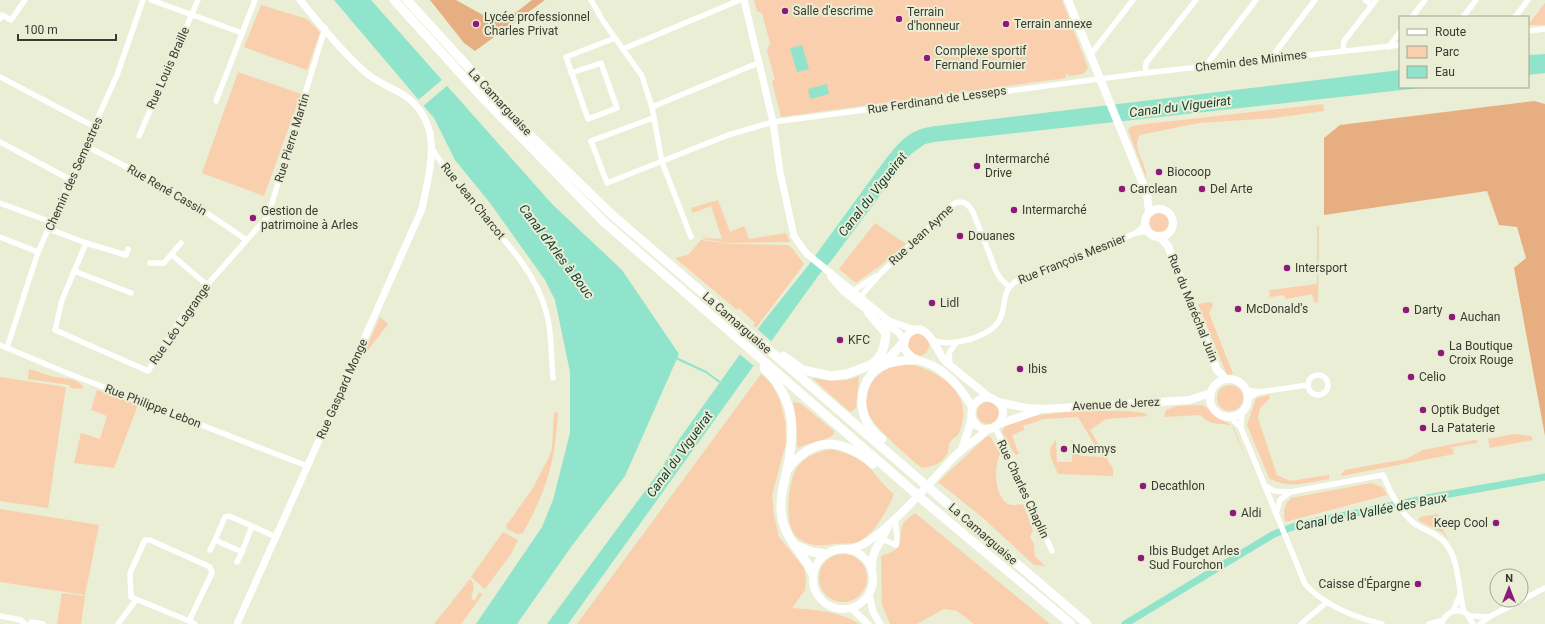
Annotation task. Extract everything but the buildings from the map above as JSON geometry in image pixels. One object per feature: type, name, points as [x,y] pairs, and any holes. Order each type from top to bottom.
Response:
[{"type":"highway","name":"La Camarguaise","points":[[394,0],[480,95],[576,195],[763,363],[1071,624]]},
{"type":"highway","name":"La Camarguaise","points":[[407,0],[569,174],[610,213],[697,289],[773,351],[1088,624]]},
{"type":"highway","points":[[411,0],[453,50]]},
{"type":"highway","points":[[866,368],[880,357],[886,343],[886,333],[884,328],[868,312]]},
{"type":"highway","points":[[773,351],[803,370],[815,374],[831,376],[847,374],[889,358],[904,341]]},
{"type":"highway","points":[[912,473],[902,458],[875,433],[868,424],[864,415],[862,401],[866,383],[880,367],[891,362],[915,360]]},
{"type":"highway","points":[[763,363],[776,381],[791,412],[793,441],[781,491],[781,508],[785,529],[813,574]]},
{"type":"highway","points":[[786,471],[804,451],[824,444],[837,444],[851,448],[879,468],[902,481]]},
{"type":"highway","points":[[794,544],[812,552],[826,554]]},
{"type":"main road","points":[[1070,1],[1147,194],[1149,212],[1146,218],[1147,228],[1158,236],[1169,232],[1173,223],[1172,217],[1165,210],[1159,209],[1149,212]]},
{"type":"main road","points":[[1147,194],[1159,209]]},
{"type":"main road","name":"Rue du Maréchal Juin","points":[[1168,246],[1169,232]]},
{"type":"main road","name":"Rue du Maréchal Juin","points":[[1158,236],[1168,246],[1217,370],[1226,379]]},
{"type":"main road","points":[[888,525],[872,557],[872,586],[869,593],[861,602],[851,608],[841,609],[831,607],[822,601],[816,594],[813,584],[813,574],[818,563],[826,554],[840,549],[861,546],[895,519],[961,450],[972,418],[972,407],[962,389],[947,375],[930,364],[915,360],[906,353],[904,341],[910,333],[915,330],[924,331],[933,340],[940,356],[950,366],[1001,405],[1003,415],[994,427],[978,426],[972,418]]},
{"type":"main road","name":"Rue du Maréchal Juin","points":[[1216,384],[1217,370]]},
{"type":"main road","points":[[1226,379],[1238,380],[1248,394],[1247,406],[1242,412],[1230,417],[1219,413],[1212,404],[1211,393],[1216,384],[1226,379]]},
{"type":"main road","name":"Avenue de Jerez","points":[[1189,400],[1211,393]]},
{"type":"main road","points":[[972,407],[980,399],[990,398]]},
{"type":"main road","name":"Avenue de Jerez","points":[[998,402],[1027,408],[1044,409],[1189,400],[1212,404]]},
{"type":"main road","name":"Avenue de Jerez","points":[[961,450],[994,427],[1044,409]]},
{"type":"main road","points":[[848,549],[863,557],[872,571]]},
{"type":"street","points":[[0,19],[2,15],[11,20],[25,0]]},
{"type":"street","name":"Chemin des Semestres","points":[[7,348],[38,252],[117,75],[144,0]]},
{"type":"street","points":[[152,0],[242,33]]},
{"type":"street","name":"Rue Louis Braille","points":[[139,136],[198,0]]},
{"type":"street","points":[[216,101],[255,0]]},
{"type":"street","name":"Rue Jean Charcot","points":[[300,0],[364,72],[413,102],[427,121],[431,134],[432,149],[468,199],[498,232],[527,268],[542,300],[547,315],[553,378]]},
{"type":"street","points":[[591,0],[615,38],[642,76],[652,107],[662,162],[691,237]]},
{"type":"street","points":[[623,49],[742,0],[773,122],[780,172],[794,236],[799,245],[810,256],[883,316],[890,321],[915,330]]},
{"type":"street","points":[[1091,54],[1133,0]]},
{"type":"street","points":[[1145,73],[1146,63],[1196,0]]},
{"type":"street","points":[[1208,66],[1209,61],[1256,0]]},
{"type":"street","points":[[1274,58],[1274,54],[1315,0]]},
{"type":"street","points":[[1365,0],[1372,5]]},
{"type":"street","points":[[1343,51],[1344,41],[1376,0]]},
{"type":"street","points":[[1413,16],[1426,0]]},
{"type":"street","points":[[1464,16],[1476,0]]},
{"type":"street","points":[[1516,16],[1528,0]]},
{"type":"street","name":"Rue Pierre Martin","points":[[246,240],[268,216],[325,28]]},
{"type":"street","points":[[1529,32],[1545,29]]},
{"type":"street","points":[[1389,47],[1399,33]]},
{"type":"street","points":[[571,73],[601,63],[617,108],[588,119],[571,73],[566,57],[615,38]]},
{"type":"street","name":"Chemin des Minimes","points":[[1102,79],[1274,58],[1399,46]]},
{"type":"street","points":[[652,107],[758,63]]},
{"type":"street","points":[[0,77],[95,127]]},
{"type":"street","name":"Rue Ferdinand de Lesseps","points":[[653,118],[591,141],[607,183],[728,135],[773,122],[1102,79]]},
{"type":"street","points":[[0,142],[71,180]]},
{"type":"street","name":"Rue René Cassin","points":[[86,146],[220,221],[246,240]]},
{"type":"street","name":"Rue Gaspard Monge","points":[[237,624],[422,209],[432,149]]},
{"type":"street","name":"Rue Jean Ayme","points":[[860,297],[880,274],[955,203],[964,202],[969,205],[973,212],[996,271],[1000,278],[1008,286]]},
{"type":"street","points":[[0,203],[51,222]]},
{"type":"street","name":"Rue François Mesnier","points":[[1008,286],[1147,228]]},
{"type":"street","points":[[49,229],[86,243],[126,255],[128,250]]},
{"type":"street","points":[[0,237],[38,252]]},
{"type":"street","name":"Rue Léo Lagrange","points":[[86,243],[62,300],[55,330],[148,371],[181,319],[207,285],[246,240]]},
{"type":"street","points":[[150,263],[164,263],[182,243]]},
{"type":"street","points":[[172,255],[207,285]]},
{"type":"street","points":[[74,271],[131,293]]},
{"type":"street","points":[[828,271],[833,280],[843,291],[868,312],[899,333],[904,341]]},
{"type":"street","name":"Rue Jean Ayme","points":[[853,291],[880,274]]},
{"type":"street","points":[[933,340],[942,343],[957,343],[988,332],[996,326],[1001,318],[1005,292],[1008,286]]},
{"type":"street","points":[[950,366],[949,353],[957,343]]},
{"type":"street","name":"Rue Philippe Lebon","points":[[0,345],[307,466]]},
{"type":"street","points":[[1248,394],[1302,384],[1308,385]]},
{"type":"street","points":[[1241,428],[1242,412]]},
{"type":"street","points":[[1230,417],[1241,428],[1305,584],[1312,592],[1327,602],[1354,616],[1382,624]]},
{"type":"street","name":"Rue Charles Chaplin","points":[[994,427],[1052,551]]},
{"type":"street","points":[[1264,485],[1274,491],[1290,492],[1383,475],[1391,492],[1408,517],[1417,525],[1438,536],[1447,546],[1458,576],[1464,612]]},
{"type":"street","points":[[1276,515],[1280,500],[1290,492]]},
{"type":"street","points":[[210,550],[225,517],[229,516],[276,537]]},
{"type":"street","points":[[882,539],[896,545],[897,537],[895,519]]},
{"type":"street","points":[[237,562],[252,526]]},
{"type":"street","points":[[189,621],[212,573],[210,567],[150,540],[145,540],[130,573],[129,585],[132,597],[195,624]]},
{"type":"street","points":[[215,540],[242,552]]},
{"type":"street","points":[[1480,624],[1489,617],[1545,588]]},
{"type":"street","points":[[869,593],[871,604],[880,624]]},
{"type":"street","points":[[1429,624],[1442,622],[1453,611],[1460,595]]},
{"type":"street","points":[[118,624],[136,600]]},
{"type":"street","points":[[1301,624],[1327,602]]},
{"type":"street","points":[[851,608],[868,624]]},
{"type":"street","points":[[1453,611],[1464,612],[1470,616],[1489,617]]},
{"type":"street","points":[[0,616],[21,620],[25,624]]},
{"type":"street","points":[[1470,616],[1473,624]]},
{"type":"street","points":[[30,624],[31,622],[43,624]]},
{"type":"green space","name":"Complexe sportif Fernand Fournier","points":[[754,0],[1062,0],[1088,68],[1083,74],[1069,76],[1068,74],[1066,75],[1066,78],[781,117],[772,81],[775,80],[767,51],[770,43],[762,13],[757,11]]},
{"type":"green space","points":[[1545,3],[1545,25],[1529,25]]},
{"type":"green space","points":[[261,5],[307,19],[320,32],[307,70],[244,47]]},
{"type":"green space","points":[[238,72],[301,94],[264,196],[202,173]]},
{"type":"green space","points":[[1323,104],[1324,111],[1274,118],[1199,123],[1140,135],[1137,140],[1137,145],[1146,173],[1146,178],[1128,130],[1130,127],[1137,125]]},
{"type":"green space","points":[[718,200],[730,232],[744,226],[749,239],[786,233],[790,242],[728,243],[703,239],[702,238],[722,239],[711,206],[693,213],[691,208]]},
{"type":"green space","points":[[1159,212],[1166,215],[1169,222],[1166,229],[1159,232],[1152,229],[1149,222],[1152,215]]},
{"type":"green space","points":[[875,223],[906,244],[856,283],[839,269]]},
{"type":"green space","points":[[1317,226],[1319,226],[1318,303],[1314,301],[1312,294],[1286,299],[1284,295],[1270,297],[1269,290],[1317,284]]},
{"type":"green space","points":[[701,240],[731,244],[787,245],[792,248],[804,264],[756,328],[753,325],[755,323],[739,308],[737,310],[675,258],[688,255]]},
{"type":"green space","points":[[1211,302],[1213,305],[1209,313],[1233,374],[1227,375],[1198,304]]},
{"type":"green space","points":[[380,317],[388,324],[362,358],[362,357]]},
{"type":"green space","points":[[918,334],[926,337],[929,345],[926,353],[918,356],[910,353],[907,345],[910,337]]},
{"type":"green space","points":[[910,364],[934,373],[944,380],[953,388],[959,397],[963,408],[963,420],[959,433],[950,442],[945,458],[929,467],[922,468],[884,434],[871,419],[866,406],[867,392],[879,374],[898,365]]},
{"type":"green space","points":[[29,369],[51,376],[77,381],[83,387],[82,389],[71,388],[69,385],[28,379]]},
{"type":"green space","points":[[761,374],[772,384],[780,401],[785,421],[786,443],[772,495],[774,516],[779,537],[804,568],[806,578],[805,590],[792,608],[844,616],[859,624],[577,624]]},
{"type":"green space","points":[[859,376],[856,408],[850,412],[812,378],[836,381],[847,380]]},
{"type":"green space","points":[[0,377],[66,387],[48,508],[0,501]]},
{"type":"green space","points":[[1230,385],[1239,389],[1243,398],[1239,407],[1230,411],[1221,407],[1217,398],[1221,389]]},
{"type":"green space","points":[[97,390],[138,405],[114,468],[74,463],[81,433],[100,439],[107,416],[91,410]]},
{"type":"green space","points":[[1269,395],[1270,398],[1260,408],[1258,418],[1277,475],[1290,481],[1329,475],[1329,479],[1299,484],[1284,484],[1269,478],[1247,425],[1256,398]]},
{"type":"green space","points":[[793,402],[800,403],[834,431],[834,434],[798,448]]},
{"type":"green space","points":[[988,402],[996,405],[999,413],[996,421],[988,424],[980,421],[977,413],[980,405]]},
{"type":"green space","points":[[1201,405],[1206,407],[1221,420],[1232,426],[1212,423],[1204,419],[1201,415],[1164,417],[1166,410],[1177,406]]},
{"type":"green space","points":[[1126,411],[1145,413],[1148,416],[1106,419],[1090,430],[1113,469],[1113,476],[1058,474],[1050,452],[1052,444],[1056,440],[1057,462],[1072,462],[1071,439],[1081,456],[1102,457],[1078,417],[1044,419],[1023,426],[1024,430],[1012,435],[1018,452],[1021,451],[1017,455],[1014,453],[1002,432],[1008,424],[1020,419],[1038,415]]},
{"type":"green space","points":[[558,412],[555,446],[544,489],[523,533],[517,534],[507,529],[506,526],[533,488],[549,457],[552,448],[554,413]]},
{"type":"green space","points":[[1232,426],[1234,428],[1245,456]]},
{"type":"green space","points":[[1514,434],[1531,436],[1533,440],[1490,448],[1488,439]]},
{"type":"green space","points":[[990,436],[1000,454],[997,465],[996,479],[1001,497],[1009,505],[1023,504],[1033,530],[1030,537],[1034,544],[1035,556],[1045,566],[1034,565],[982,517],[938,482],[985,438]]},
{"type":"green space","points":[[1474,440],[1478,441],[1477,443],[1452,447],[1454,454],[1342,476],[1341,474],[1345,470],[1406,459],[1423,450]]},
{"type":"green space","points":[[831,449],[862,461],[894,494],[879,523],[867,536],[861,540],[855,543],[813,545],[799,539],[792,529],[789,521],[790,489],[795,471],[802,462],[814,454]]},
{"type":"green space","points":[[1371,483],[1382,487],[1387,495],[1285,522],[1285,509],[1291,498]]},
{"type":"green space","points":[[0,509],[99,525],[85,595],[0,582]]},
{"type":"green space","points":[[915,513],[1050,624],[974,624],[957,611],[944,609],[917,624],[890,624],[882,605],[881,556],[890,553],[898,547],[903,524]]},
{"type":"green space","points":[[1438,514],[1439,518],[1435,519],[1436,527],[1441,526],[1448,539],[1443,533],[1418,520],[1420,517]]},
{"type":"green space","points":[[503,532],[518,540],[511,554],[485,589],[471,577]]},
{"type":"green space","points":[[838,554],[848,554],[860,561],[867,573],[867,583],[860,595],[848,602],[838,602],[830,598],[823,591],[819,583],[819,573],[823,565],[830,558]]},
{"type":"green space","points":[[470,579],[473,586],[471,598],[474,601],[480,592],[482,595],[461,624],[434,624]]},
{"type":"green space","points":[[62,593],[85,596],[81,624],[57,624]]},
{"type":"shaded area","name":"Lycée professionnel Charles Privat","points":[[430,0],[456,0],[490,19],[506,20],[532,0],[545,0],[475,51],[464,43]]},
{"type":"shaded area","points":[[1534,101],[1545,104],[1545,436],[1514,268],[1526,258],[1517,227],[1499,225],[1487,191],[1324,215],[1324,138],[1340,125]]},
{"type":"water","name":"Canal d'Arles à Bouc","points":[[334,0],[371,0],[552,204],[622,270],[679,354],[625,476],[571,547],[517,624],[476,624],[542,527],[553,500],[570,433],[570,372],[555,300],[545,280],[490,203],[455,160],[434,118]]},
{"type":"water","points":[[802,45],[809,69],[797,72],[790,48]]},
{"type":"water","points":[[1545,54],[1545,73],[1529,75],[1529,55]]},
{"type":"water","name":"Canal du Vigueirat","points":[[1399,70],[1399,88],[1420,88],[925,144],[911,154],[831,261],[818,276],[568,624],[547,624],[659,472],[678,441],[763,322],[807,267],[885,160],[901,141],[913,133],[936,126]]},
{"type":"water","points":[[827,84],[829,94],[810,99],[808,89]]},
{"type":"pier","points":[[443,79],[448,85],[422,107],[417,101]]},
{"type":"pier","points":[[756,328],[772,342],[754,366],[738,353]]},
{"type":"waterway","points":[[676,358],[706,372],[721,383]]},
{"type":"waterway","name":"Canal de la Vallée des Baux","points":[[1125,624],[1274,534],[1298,525],[1427,498],[1545,477]]},
{"type":"place","name":"Salle d'escrime","points":[[785,11]]},
{"type":"place","name":"Terrain d'honneur","points":[[899,19]]},
{"type":"place","name":"Lycée professionnel Charles Privat","points":[[476,24]]},
{"type":"place","name":"Terrain annexe","points":[[1006,24]]},
{"type":"place","name":"Complexe sportif Fernand Fournier","points":[[927,58]]},
{"type":"place","name":"Intermarché Drive","points":[[977,166]]},
{"type":"place","name":"Biocoop","points":[[1159,172]]},
{"type":"place","name":"Carclean","points":[[1122,189]]},
{"type":"place","name":"Del Arte","points":[[1202,189]]},
{"type":"place","name":"Intermarché","points":[[1014,210]]},
{"type":"place","name":"Gestion de patrimoine à Arles","points":[[253,218]]},
{"type":"place","name":"Douanes","points":[[960,236]]},
{"type":"place","name":"Intersport","points":[[1287,268]]},
{"type":"place","name":"Lidl","points":[[932,303]]},
{"type":"place","name":"McDonald's","points":[[1238,309]]},
{"type":"place","name":"Darty","points":[[1406,310]]},
{"type":"place","name":"Auchan","points":[[1452,317]]},
{"type":"place","name":"KFC","points":[[840,340]]},
{"type":"place","name":"La Boutique Croix Rouge","points":[[1441,353]]},
{"type":"place","name":"Ibis","points":[[1020,369]]},
{"type":"place","name":"Celio","points":[[1411,377]]},
{"type":"place","name":"Optik Budget","points":[[1423,410]]},
{"type":"place","name":"La Pataterie","points":[[1423,428]]},
{"type":"place","name":"Noemys","points":[[1064,449]]},
{"type":"place","name":"Decathlon","points":[[1143,486]]},
{"type":"place","name":"Aldi","points":[[1233,513]]},
{"type":"place","name":"Keep Cool","points":[[1496,523]]},
{"type":"place","name":"Ibis Budget Arles Sud Fourchon","points":[[1141,558]]},
{"type":"place","name":"Caisse d'Épargne","points":[[1418,584]]}]
